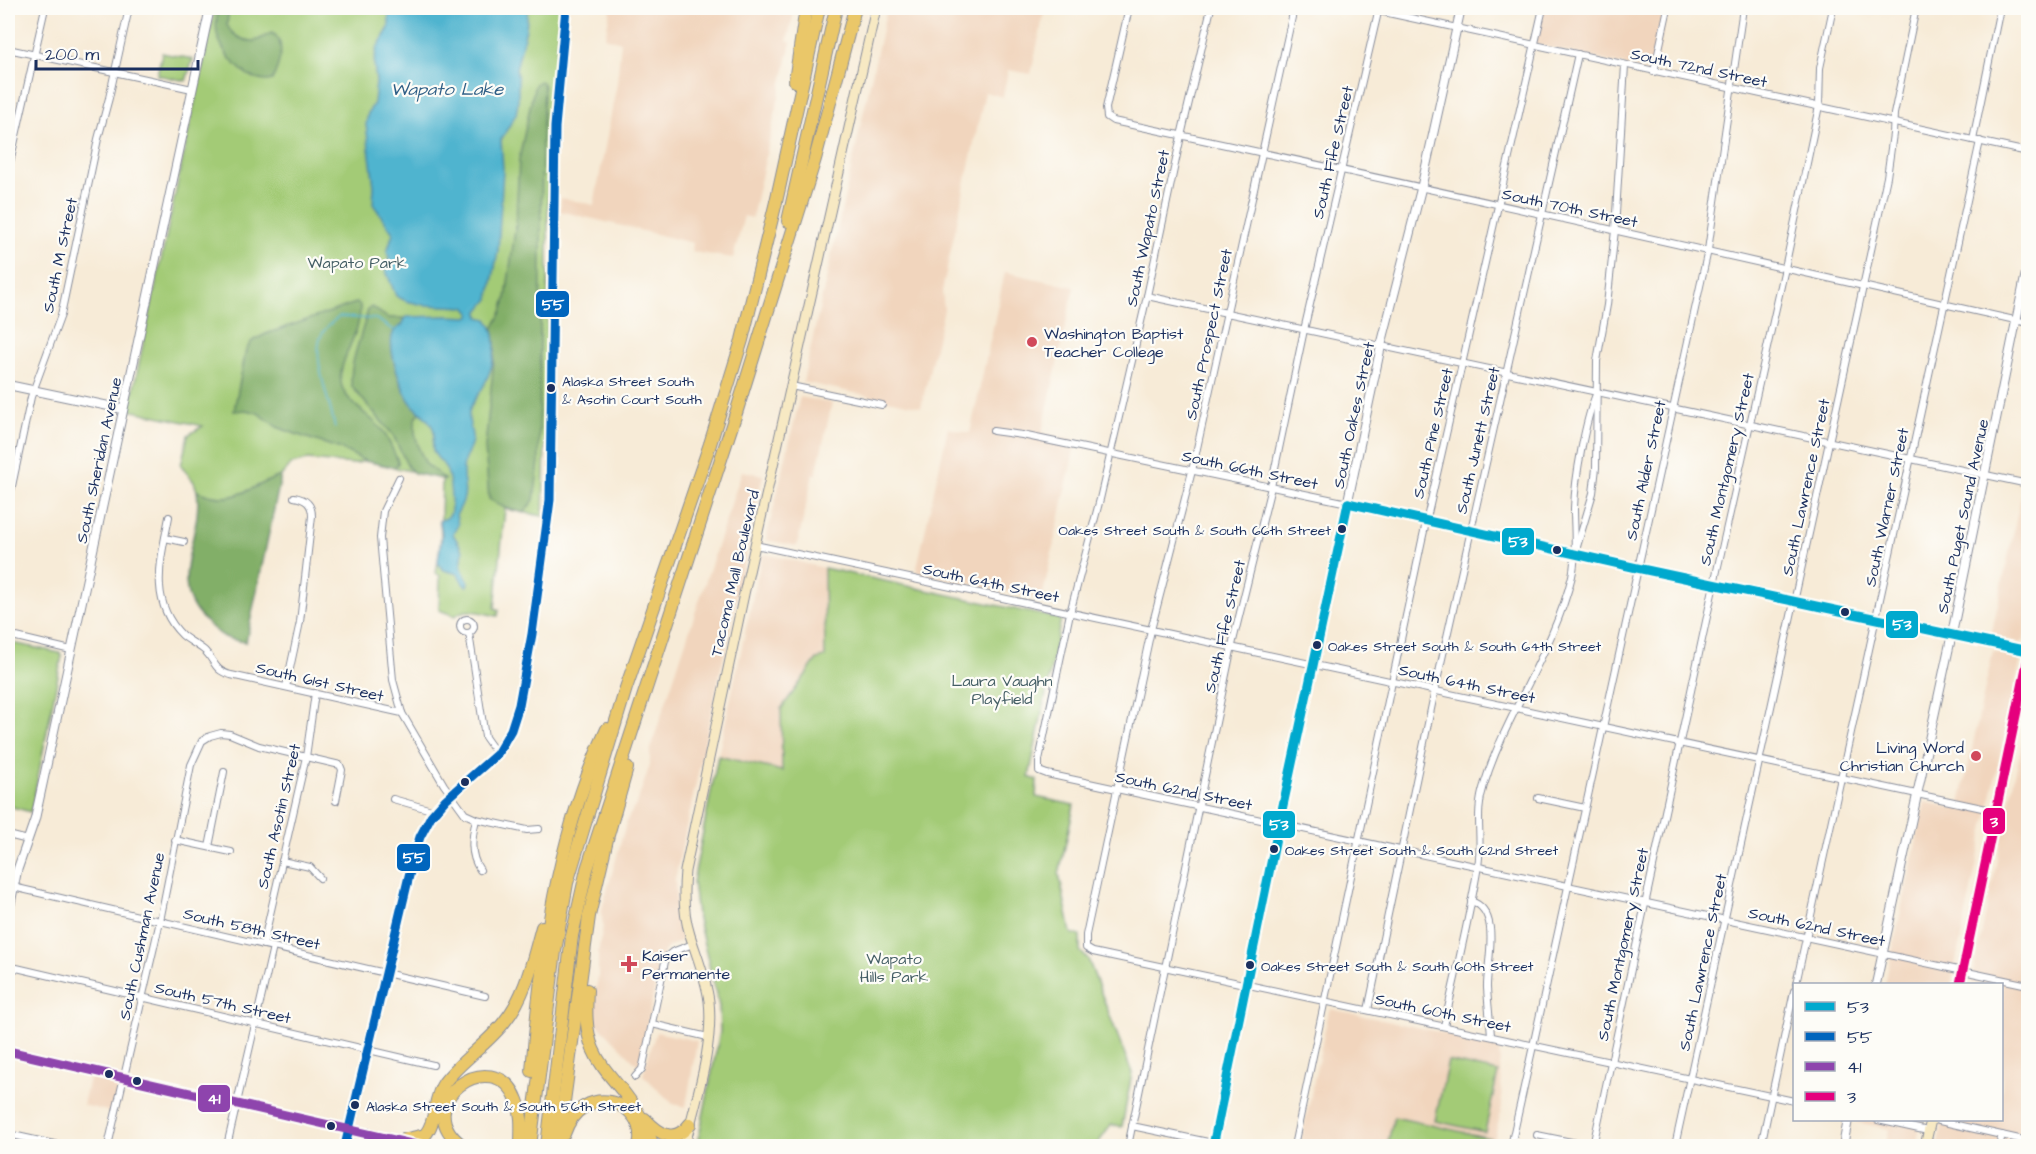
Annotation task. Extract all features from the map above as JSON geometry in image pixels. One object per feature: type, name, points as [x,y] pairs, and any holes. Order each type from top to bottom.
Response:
[{"type":"highway","points":[[784,168],[806,8]]},
{"type":"highway","points":[[530,1146],[555,951],[567,883],[626,688],[723,403],[756,287],[819,8]]},
{"type":"highway","points":[[757,344],[790,213],[836,8]]},
{"type":"highway","points":[[547,1146],[572,936],[582,887],[600,825],[686,568],[815,159],[856,8]]},
{"type":"highway","points":[[559,1146],[589,916],[605,847],[686,568]]},
{"type":"highway","points":[[522,1146],[531,1082],[538,996],[564,852],[594,756],[626,688]]},
{"type":"highway","points":[[605,847],[588,968],[587,1024],[592,1048],[599,1061],[648,1122],[664,1134],[672,1136],[681,1133],[690,1124]]},
{"type":"highway","points":[[398,1141],[425,1135],[431,1125],[438,1096],[445,1082],[490,1038],[511,1012],[524,987],[558,880]]},
{"type":"highway","points":[[463,1146],[452,1138],[447,1130],[444,1110],[447,1099],[457,1086],[467,1079],[478,1076],[499,1080],[515,1095],[520,1110],[522,1146]]},
{"type":"highway","points":[[626,1095],[642,1119],[653,1146]]},
{"type":"highway","points":[[559,1146],[574,1116],[587,1103],[600,1101],[621,1106],[631,1115],[640,1133],[639,1146]]},
{"type":"highway","points":[[368,1134],[384,1146]]},
{"type":"main road","name":"Tacoma Mall Boulevard","points":[[685,1146],[710,1020],[708,994],[684,909],[685,871],[790,386],[876,8]]},
{"type":"main road","points":[[1960,983],[2028,658]]},
{"type":"main road","points":[[8,1051],[420,1146]]},
{"type":"main road","points":[[1925,1146],[1932,1121]]},
{"type":"street","points":[[8,171],[9,153],[45,8]]},
{"type":"street","name":"South M Street","points":[[8,505],[11,472],[33,390],[61,315],[98,139],[129,8]]},
{"type":"street","name":"South Sheridan Avenue","points":[[8,916],[18,866],[28,840],[71,650],[210,8]]},
{"type":"street","points":[[345,1146],[415,851],[424,826],[450,794],[497,754],[511,730],[519,705],[532,634],[549,512],[555,127],[566,8]]},
{"type":"street","name":"South 70th Street","points":[[1129,8],[1106,108],[1107,117],[1113,121],[2028,322]]},
{"type":"street","name":"South Wapato Street","points":[[1039,770],[1039,760],[1070,613],[1085,562],[1147,296],[1211,8]]},
{"type":"street","name":"South Prospect Street","points":[[1086,948],[1086,935],[1151,630],[1192,471],[1294,8]]},
{"type":"street","name":"South 72nd Street","points":[[1365,8],[1379,9],[1654,72],[2028,152]]},
{"type":"street","name":"South Oakes Street","points":[[1213,1145],[1279,824],[1382,346],[1421,189],[1461,8]]},
{"type":"street","name":"South Pine Street","points":[[1294,1146],[1426,521],[1543,8]]},
{"type":"street","points":[[1654,72],[1668,8]]},
{"type":"street","name":"South Alder Street","points":[[1510,1146],[1708,250],[1743,8]]},
{"type":"street","name":"South Montgomery Street","points":[[1592,1146],[1785,268],[1819,106],[1820,68],[1833,8]]},
{"type":"street","name":"South Lawrence Street","points":[[1675,1146],[1887,177],[1894,122],[1916,8]]},
{"type":"street","name":"South Warner Street","points":[[1796,983],[1944,304],[1977,140],[2000,8]]},
{"type":"street","name":"South Fife Street","points":[[1128,1146],[1232,648],[1271,487],[1304,330],[1379,9]]},
{"type":"street","points":[[8,49],[192,89]]},
{"type":"street","name":"South Junett Street","points":[[1368,1010],[1400,850],[1470,530],[1578,54]]},
{"type":"street","points":[[1444,1026],[1478,867],[1478,814],[1482,790],[1517,707],[1557,624],[1593,493],[1596,468],[1598,361],[1615,230],[1625,65]]},
{"type":"street","name":"South Puget Sound Avenue","points":[[1876,983],[1952,635],[2028,264]]},
{"type":"street","points":[[1147,296],[2028,484]]},
{"type":"street","points":[[8,385],[123,409]]},
{"type":"street","points":[[790,386],[882,405]]},
{"type":"street","points":[[1575,553],[1574,505],[1577,476],[1597,392]]},
{"type":"street","name":"South 66th Street","points":[[993,431],[1022,435],[1271,487],[2028,651]]},
{"type":"street","points":[[399,478],[386,504],[380,531],[392,673],[402,713],[450,794],[465,814],[476,819],[530,831],[539,829]]},
{"type":"street","points":[[286,687],[300,622],[312,522],[312,510],[308,502],[294,498]]},
{"type":"street","points":[[169,517],[165,538],[184,542]]},
{"type":"street","name":"South 61st Street","points":[[165,538],[158,575],[159,591],[166,613],[182,635],[206,653],[216,668],[231,675],[402,713]]},
{"type":"street","name":"South 64th Street","points":[[755,545],[1996,811]]},
{"type":"street","points":[[469,633],[485,737],[497,754]]},
{"type":"street","points":[[8,635],[71,650]]},
{"type":"street","name":"South Asotin Street","points":[[263,945],[306,757],[315,693]]},
{"type":"street","name":"South Cushman Avenue","points":[[108,1146],[160,921],[192,761],[199,746],[210,736],[219,733],[230,734],[259,746],[306,757]]},
{"type":"street","points":[[306,757],[342,766],[336,801]]},
{"type":"street","name":"South 62nd Street","points":[[1039,770],[1047,774],[2028,985]]},
{"type":"street","points":[[208,847],[224,772]]},
{"type":"street","points":[[1538,798],[1585,808]]},
{"type":"street","points":[[393,799],[435,811]]},
{"type":"street","points":[[476,819],[471,837],[473,857],[480,870]]},
{"type":"street","points":[[8,835],[28,840]]},
{"type":"street","points":[[176,840],[231,852]]},
{"type":"street","points":[[282,861],[310,867],[320,878]]},
{"type":"street","name":"South 58th Street","points":[[13,887],[485,996]]},
{"type":"street","points":[[1471,901],[1481,907],[1490,926],[1491,945],[1487,989],[1491,1036]]},
{"type":"street","points":[[635,1077],[642,1067],[666,957],[672,952],[693,944]]},
{"type":"street","points":[[226,1146],[273,947]]},
{"type":"street","name":"South 60th Street","points":[[1086,948],[1090,951],[1793,1101]]},
{"type":"street","name":"South 57th Street","points":[[8,966],[433,1065]]},
{"type":"street","points":[[1761,1146],[1793,996]]},
{"type":"street","points":[[652,1024],[708,1037]]},
{"type":"street","points":[[1842,1146],[1848,1121]]},
{"type":"street","points":[[1886,1121],[1928,1131]]},
{"type":"street","points":[[1942,1121],[2002,1135],[2028,1144]]},
{"type":"street","points":[[1132,1126],[1213,1145],[1227,1146]]},
{"type":"street","points":[[8,1134],[63,1146]]},
{"type":"street","points":[[1537,1135],[1592,1146]]},
{"type":"street","points":[[1999,1146],[2002,1135]]},
{"type":"shaded area","points":[[611,8],[795,8],[787,41],[791,42],[752,218],[744,216],[733,258],[692,252],[693,243],[560,211],[561,198],[594,205],[617,83],[621,42],[605,37]]},
{"type":"shaded area","points":[[887,8],[1045,8],[1031,74],[1008,70],[1003,97],[985,92],[942,291],[944,309],[921,407],[803,382]]},
{"type":"shaded area","points":[[1543,8],[1668,8],[1654,72],[1534,44]]},
{"type":"shaded area","points":[[1005,272],[1074,287],[1042,433],[1076,441],[1042,599],[916,572],[948,428],[970,433]]},
{"type":"shaded area","points":[[800,397],[832,403],[797,546],[766,540]]},
{"type":"shaded area","points":[[2028,465],[2028,617],[2024,641],[2020,643],[1991,636]]},
{"type":"shaded area","points":[[742,471],[763,475],[675,879],[677,919],[683,940],[667,948],[661,957],[639,1066],[592,1018],[603,926],[601,912],[627,820],[637,803],[650,765],[650,750]]},
{"type":"shaded area","points":[[766,554],[824,568],[825,657],[817,659],[781,709],[782,772],[718,756],[762,556]]},
{"type":"shaded area","points":[[1993,651],[2021,658],[1951,983],[1885,983],[1925,802],[1959,809]]},
{"type":"shaded area","points":[[2028,713],[2028,1146],[1937,1146],[1943,1121],[2003,1121],[2003,983],[1971,983]]},
{"type":"shaded area","points":[[1331,1009],[1499,1045],[1502,1106],[1493,1146],[1300,1146]]},
{"type":"shaded area","points":[[656,1032],[697,1041],[686,1107],[673,1104],[643,1075]]},
{"type":"shaded area","points":[[91,1070],[124,1078],[115,1113],[83,1105]]},
{"type":"shaded area","points":[[1922,1121],[1916,1146],[1885,1146],[1889,1129],[1856,1122]]},
{"type":"green space","name":"Wapato Park","points":[[215,8],[561,8],[550,118],[543,516],[505,509],[495,608],[499,610],[498,616],[470,611],[455,616],[439,610],[440,576],[436,573],[441,539],[439,521],[441,520],[442,478],[365,461],[354,464],[307,460],[292,464],[281,476],[232,498],[212,497],[197,491],[194,482],[181,465],[188,435],[203,426],[129,410]]},
{"type":"green space","points":[[219,8],[229,8],[227,25],[240,38],[253,41],[272,33],[277,37],[281,48],[277,69],[272,80],[264,81],[248,75],[227,55],[217,32]]},
{"type":"green space","points":[[162,53],[193,59],[186,81],[157,75]]},
{"type":"green space","points":[[540,81],[544,89],[539,462],[534,500],[524,513],[505,508],[489,499],[485,447],[495,350],[493,329],[506,298],[516,222],[519,159],[534,88]]},
{"type":"green space","points":[[356,303],[360,305],[360,314],[343,364],[341,382],[348,398],[383,431],[398,461],[394,467],[365,461],[341,449],[277,427],[258,413],[246,410],[234,411],[246,350],[252,341]]},
{"type":"green space","points":[[372,307],[388,318],[405,318],[393,340],[392,350],[397,373],[411,402],[421,411],[415,419],[415,433],[419,449],[426,464],[446,480],[414,473],[408,467],[393,435],[352,387],[354,359],[368,309]]},
{"type":"green space","points":[[281,476],[246,642],[228,638],[206,622],[194,608],[187,592],[188,560],[198,508],[197,491],[221,497],[231,496]]},
{"type":"green space","name":"Wapato Hills Park","points":[[824,568],[1061,619],[1029,777],[1037,780],[1036,797],[1074,805],[1059,874],[1071,933],[1080,936],[1080,951],[1088,959],[1132,1073],[1122,1127],[1111,1125],[1096,1146],[697,1146],[720,1032],[719,1006],[697,915],[693,882],[718,756],[782,771],[781,709],[817,659],[825,657]]},
{"type":"green space","points":[[8,642],[60,653],[62,656],[31,812],[8,806]]},
{"type":"green space","points":[[1448,1061],[1498,1072],[1485,1132],[1435,1121]]},
{"type":"green space","points":[[1394,1117],[1490,1138],[1488,1146],[1387,1146]]},
{"type":"water","name":"Wapato Lake","points":[[389,8],[528,8],[526,29],[516,69],[518,103],[516,114],[501,140],[503,169],[498,251],[489,299],[479,311],[479,317],[487,319],[492,327],[494,354],[486,381],[470,410],[472,440],[464,462],[465,493],[456,515],[458,525],[453,534],[463,551],[461,567],[468,582],[467,586],[458,574],[444,570],[438,564],[442,537],[439,521],[448,517],[451,510],[449,478],[445,466],[433,450],[433,428],[408,398],[399,379],[393,356],[392,336],[406,317],[468,317],[471,314],[465,307],[424,305],[396,296],[386,271],[389,258],[387,252],[393,233],[373,204],[374,186],[366,125],[368,113],[374,103],[376,82],[374,63],[377,48],[389,28]]},
{"type":"waterway","points":[[335,428],[318,354],[322,334],[339,317],[376,319],[394,330]]},
{"type":"transit line","name":"55","points":[[345,1146],[420,837],[431,816],[446,799],[497,754],[511,730],[519,705],[532,634],[550,500],[555,127],[566,8]]},
{"type":"transit line","name":"53","points":[[1348,503],[1637,568],[2028,651]]},
{"type":"transit line","name":"53","points":[[1213,1146],[1348,503]]},
{"type":"transit line","name":"3","points":[[1960,983],[2028,658]]},
{"type":"transit line","name":"41","points":[[8,1051],[420,1146]]},
{"type":"place","name":"Washington Baptist Teacher College","points":[[1032,342]]},
{"type":"place","name":"Alaska Street South & Asotin Court South","points":[[551,388]]},
{"type":"place","name":"Oakes Street South & South 66th Street","points":[[1342,529]]},
{"type":"place","name":"Oakes Street South & South 64th Street","points":[[1317,645]]},
{"type":"place","name":"Living Word Christian Church","points":[[1976,756]]},
{"type":"place","name":"Oakes Street South & South 62nd Street","points":[[1274,849]]},
{"type":"place","name":"Kaiser Permanente","points":[[629,964]]},
{"type":"place","name":"Oakes Street South & South 60th Street","points":[[1250,965]]},
{"type":"place","name":"Alaska Street South & South 56th Street","points":[[355,1105]]},
{"type":"park label","name":"Laura Vaughn Playfield","points":[[1002,689]]}]
